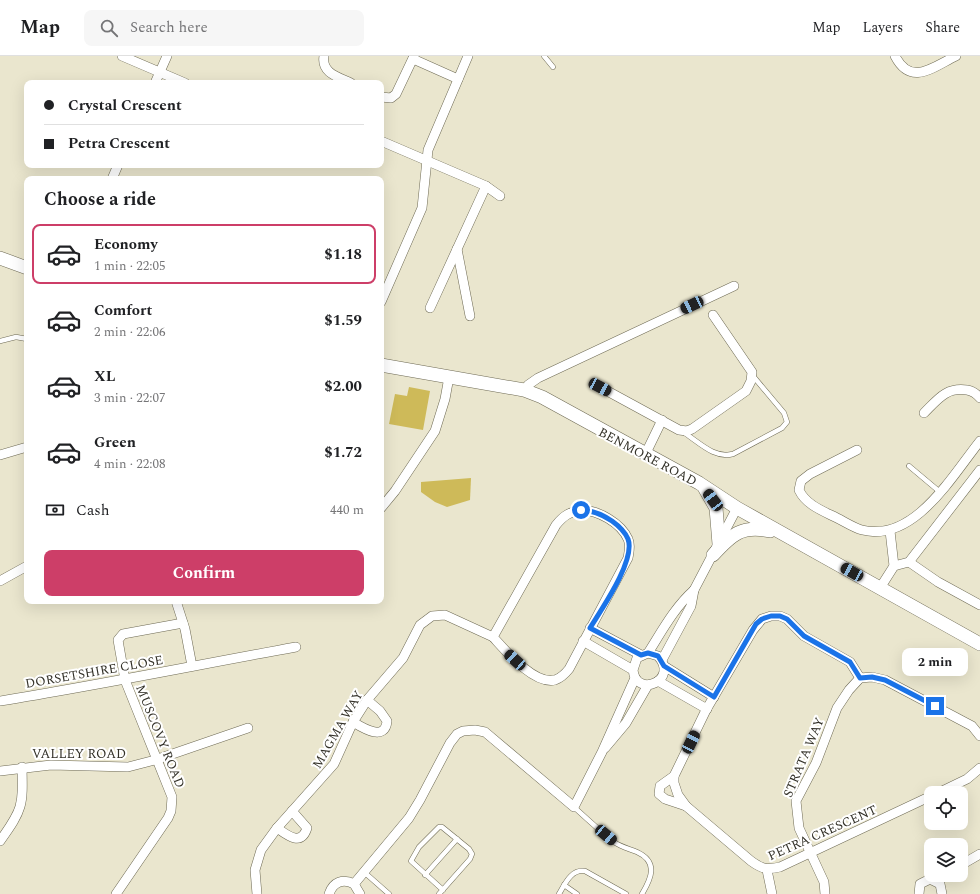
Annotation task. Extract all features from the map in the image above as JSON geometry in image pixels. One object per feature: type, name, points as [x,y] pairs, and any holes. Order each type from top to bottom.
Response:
[{"type":"street","points":[[122,56],[178,80]]},
{"type":"street","points":[[156,80],[167,56]]},
{"type":"street","points":[[324,56],[324,66],[327,71],[345,80]]},
{"type":"street","points":[[384,295],[422,208],[428,150],[468,56]]},
{"type":"street","points":[[895,56],[901,66],[913,74],[920,73],[956,56]]},
{"type":"street","points":[[384,97],[391,98],[396,94],[413,57],[458,79]]},
{"type":"street","points":[[384,142],[486,186],[500,196]]},
{"type":"street","points":[[430,308],[486,186]]},
{"type":"street","points":[[457,249],[470,316]]},
{"type":"street","points":[[0,258],[24,267]]},
{"type":"street","points":[[524,390],[532,381],[538,378],[734,286]]},
{"type":"street","points":[[600,387],[683,432],[692,429],[746,391],[753,376],[752,372],[713,315]]},
{"type":"street","name":"BENMORE ROAD","points":[[384,366],[524,390],[550,401],[699,483],[737,508],[782,534],[980,644]]},
{"type":"street","points":[[384,504],[395,491],[435,431],[445,399],[449,377]]},
{"type":"street","points":[[924,413],[944,394],[952,389],[972,391],[980,398]]},
{"type":"street","points":[[646,455],[662,420]]},
{"type":"street","points":[[857,450],[810,474],[801,481],[799,490],[805,499],[813,505],[860,530],[890,531],[906,524],[919,515],[940,492],[980,441]]},
{"type":"street","points":[[0,455],[24,448]]},
{"type":"street","points":[[894,566],[909,562],[980,470]]},
{"type":"street","points":[[699,483],[713,500],[716,508],[716,549]]},
{"type":"street","points":[[602,752],[626,723],[648,685],[658,681],[663,674],[663,663],[691,606],[694,590],[737,508]]},
{"type":"street","points":[[581,510],[594,511],[614,523],[626,535],[629,540],[630,549],[622,571],[569,669],[562,677],[549,680],[532,673],[521,666],[493,637],[556,525],[563,516],[571,512],[581,510]]},
{"type":"street","points":[[716,549],[745,529],[755,528],[782,534]]},
{"type":"street","points":[[880,588],[894,566],[890,531]]},
{"type":"street","points":[[909,562],[938,582],[980,606]]},
{"type":"street","points":[[0,581],[24,568]]},
{"type":"street","points":[[354,884],[409,818],[450,743],[457,734],[463,731],[475,730],[485,732],[574,807],[602,752],[634,674],[634,661],[644,654],[684,599],[694,590]]},
{"type":"street","points":[[177,604],[183,623],[192,666]]},
{"type":"street","name":"MAGMA WAY","points":[[257,894],[256,862],[261,850],[277,828],[334,764],[353,722],[367,700],[403,658],[420,625],[432,616],[445,615],[493,637]]},
{"type":"street","points":[[686,806],[665,799],[659,794],[660,786],[674,776],[707,709],[756,624],[762,619],[771,616],[780,616],[787,619],[804,636],[850,662],[860,678],[872,677],[885,680],[976,728],[980,736]]},
{"type":"street","name":"MUSCOVY ROAD","points":[[116,894],[156,837],[171,811],[172,797],[155,760],[125,680],[118,642],[121,636],[183,623]]},
{"type":"street","points":[[590,628],[644,654],[653,654],[663,663],[714,697]]},
{"type":"street","points":[[583,641],[634,674],[643,684],[648,685]]},
{"type":"street","name":"DORSETSHIRE CLOSE","points":[[0,701],[125,680],[296,647]]},
{"type":"street","name":"STRATA WAY","points":[[825,894],[824,882],[799,828],[796,801],[816,763],[837,708],[849,690],[860,678]]},
{"type":"street","points":[[658,681],[707,709]]},
{"type":"street","points":[[353,722],[374,732],[382,731],[384,728],[387,721],[385,716],[367,700]]},
{"type":"street","name":"VALLEY ROAD","points":[[0,771],[22,767],[66,765],[122,767],[155,760],[248,728]]},
{"type":"street","points":[[0,841],[17,817],[21,807],[23,796],[22,767]]},
{"type":"street","points":[[952,786],[967,779],[979,770]]},
{"type":"street","name":"PETRA CRESCENT","points":[[674,776],[678,794],[686,806],[751,861],[767,870],[780,867],[924,799]]},
{"type":"street","points":[[277,828],[294,839],[297,839],[305,833],[307,828],[305,824],[292,811]]},
{"type":"street","points":[[968,861],[980,854]]},
{"type":"street","points":[[767,870],[772,894]]},
{"type":"street","points":[[919,894],[918,888],[924,880]]},
{"type":"street","points":[[329,894],[331,889],[339,882],[344,881],[354,884],[360,894]]},
{"type":"street","points":[[938,882],[942,887],[942,894]]},
{"type":"lane","points":[[544,56],[553,67]]},
{"type":"lane","points":[[0,341],[16,337],[24,338]]},
{"type":"lane","points":[[683,432],[718,455],[725,456],[733,454],[782,428],[787,422],[784,413],[753,376]]},
{"type":"lane","points":[[909,466],[940,492]]},
{"type":"lane","points":[[574,807],[616,843],[638,852],[648,861],[651,869],[650,880],[642,894]]},
{"type":"lane","points":[[438,827],[442,827],[470,849],[472,856],[441,892],[425,875],[411,861],[420,847],[438,827]]},
{"type":"lane","points":[[425,875],[457,839]]},
{"type":"lane","points":[[558,894],[572,875],[581,870],[626,894]]},
{"type":"lane","points":[[364,872],[389,894]]},
{"type":"lane","points":[[564,885],[577,894]]},
{"type":"building","points":[[409,387],[430,391],[423,430],[389,424],[395,394],[407,396]]},
{"type":"building","points":[[471,478],[470,500],[447,507],[435,502],[421,492],[421,482]]},
{"type":"route","points":[[581,510],[594,511],[603,516],[623,530],[629,540],[630,549],[625,565],[590,628],[610,640],[641,655],[648,653],[658,656],[662,660],[664,666],[714,697],[756,624],[762,619],[771,616],[780,616],[787,619],[804,636],[850,662],[860,678],[872,677],[885,680],[935,706]]}]
